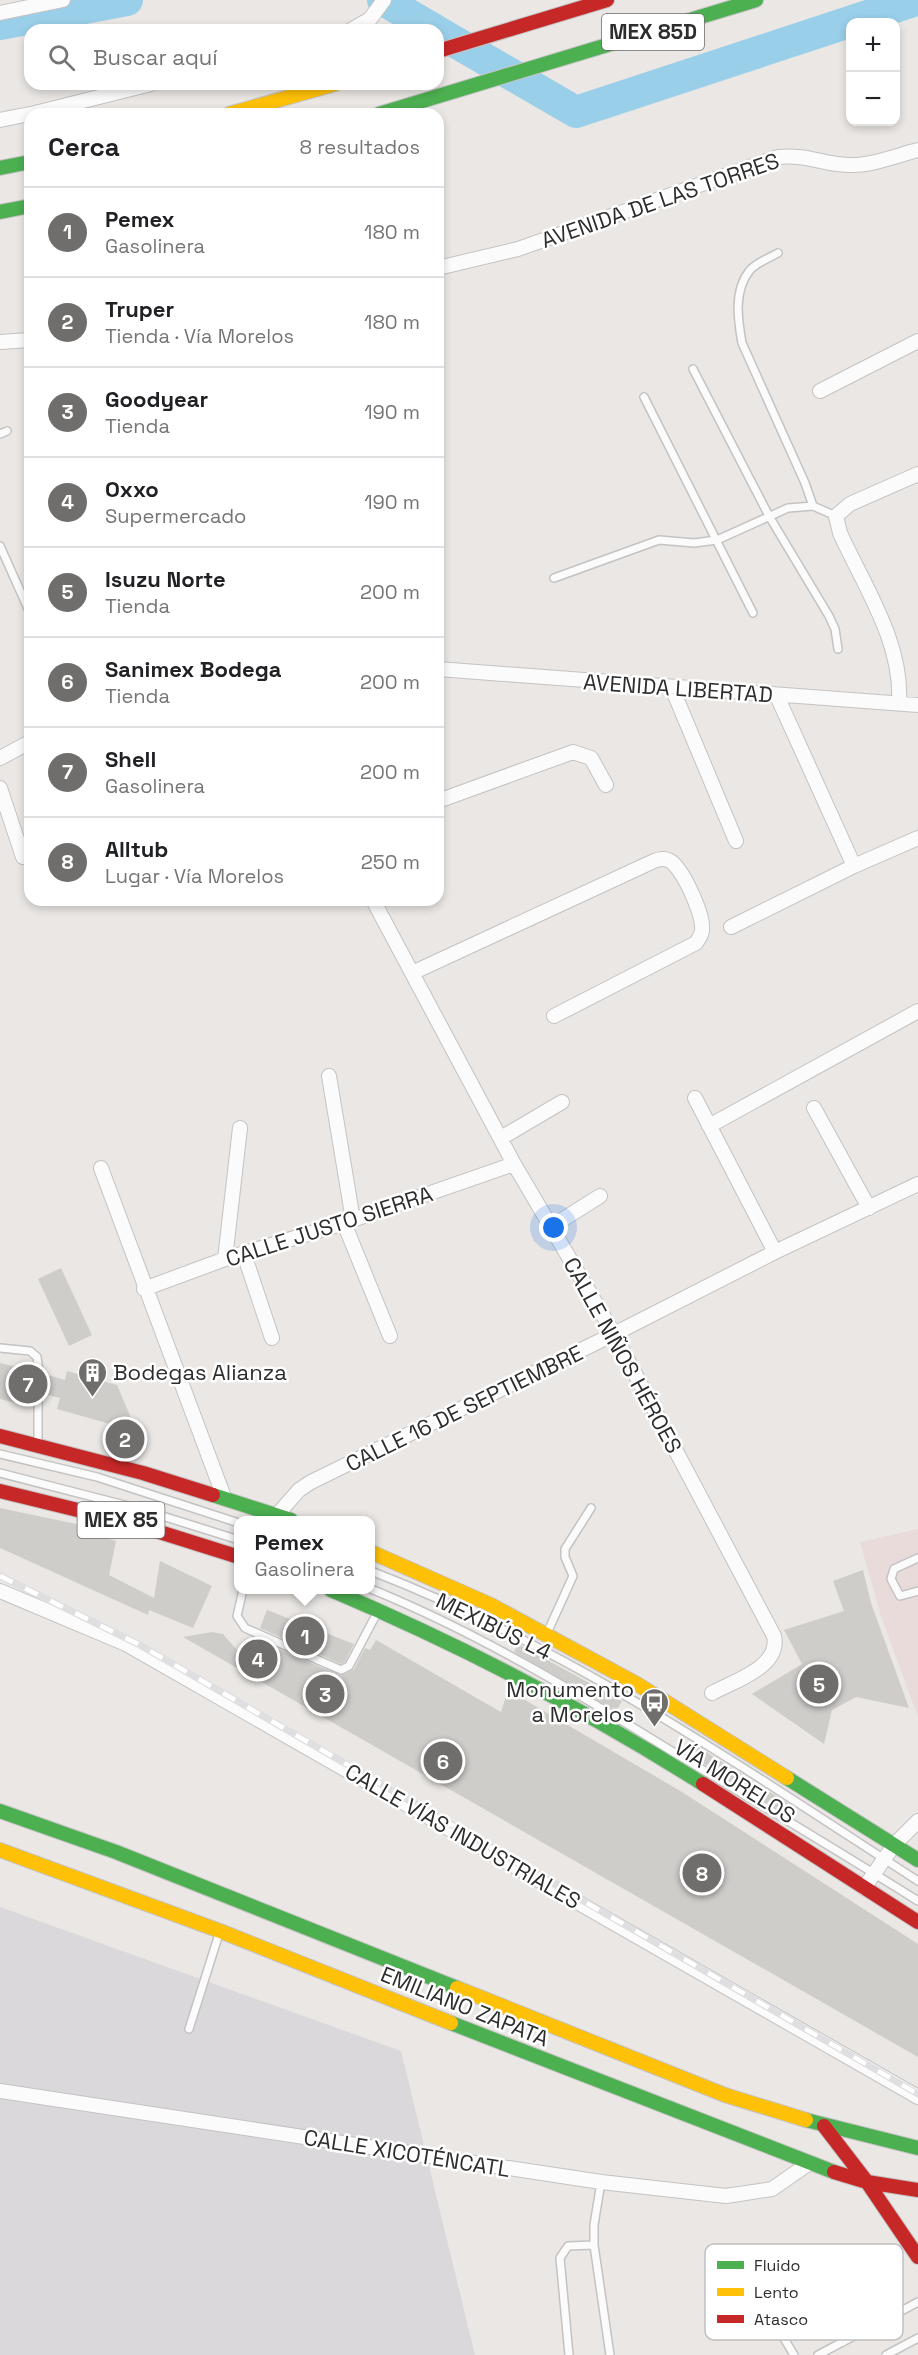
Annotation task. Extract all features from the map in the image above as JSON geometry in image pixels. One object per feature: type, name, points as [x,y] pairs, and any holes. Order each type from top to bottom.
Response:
[{"type":"main road","name":"MEX 85D","points":[[444,49],[607,0]]},
{"type":"main road","name":"MEX 85D","points":[[399,108],[756,0]]},
{"type":"main road","points":[[250,108],[315,90]]},
{"type":"main road","points":[[0,168],[24,163]]},
{"type":"main road","points":[[0,212],[24,207]]},
{"type":"main road","name":"MEX 85","points":[[0,1436],[224,1497],[277,1515]]},
{"type":"main road","name":"MEX 85","points":[[0,1491],[131,1523],[234,1555]]},
{"type":"main road","name":"VÍA MORELOS","points":[[375,1554],[424,1574],[547,1633],[637,1684],[918,1860]]},
{"type":"main road","name":"VÍA MORELOS","points":[[341,1594],[480,1657],[613,1729],[918,1922]]},
{"type":"main road","name":"EMILIANO ZAPATA","points":[[0,1811],[116,1852],[725,2095],[824,2126],[918,2148]]},
{"type":"main road","name":"EMILIANO ZAPATA","points":[[0,1850],[220,1931],[808,2164],[867,2182],[918,2190]]},
{"type":"main road","points":[[824,2126],[867,2182],[918,2257]]},
{"type":"street","points":[[0,13],[63,0]]},
{"type":"street","points":[[362,24],[381,5]]},
{"type":"street","points":[[55,108],[126,90]]},
{"type":"street","points":[[0,120],[24,115]]},
{"type":"street","name":"AVENIDA DE LAS TORRES","points":[[444,267],[518,249],[778,157],[800,155],[840,165],[856,165],[918,150]]},
{"type":"street","points":[[0,342],[24,340]]},
{"type":"street","points":[[820,391],[918,341]]},
{"type":"street","points":[[899,703],[899,668],[893,647],[840,533],[837,516],[850,504],[918,474]]},
{"type":"street","name":"AVENIDA LIBERTAD","points":[[444,669],[918,705]]},
{"type":"street","points":[[672,688],[736,841]]},
{"type":"street","points":[[777,696],[854,866]]},
{"type":"street","points":[[0,758],[24,745]]},
{"type":"street","points":[[444,799],[573,753],[591,758],[606,785]]},
{"type":"street","points":[[0,788],[23,857]]},
{"type":"street","points":[[731,927],[854,866],[918,838]]},
{"type":"street","points":[[412,973],[654,861],[662,859],[674,863],[700,915],[701,935],[696,943],[554,1016]]},
{"type":"street","name":"CALLE NIÑOS HÉROES","points":[[376,906],[514,1164],[614,1334],[774,1636],[774,1652],[765,1664],[712,1693]]},
{"type":"street","points":[[709,1126],[918,1011]]},
{"type":"street","points":[[329,1076],[349,1221],[390,1336]]},
{"type":"street","points":[[695,1098],[775,1252]]},
{"type":"street","points":[[501,1138],[562,1102]]},
{"type":"street","points":[[814,1108],[869,1208]]},
{"type":"street","points":[[225,1259],[240,1128]]},
{"type":"street","name":"CALLE JUSTO SIERRA","points":[[144,1289],[225,1259],[349,1221],[514,1164]]},
{"type":"street","points":[[101,1168],[144,1289],[224,1497]]},
{"type":"street","name":"CALLE 16 DE SEPTIEMBRE","points":[[277,1515],[299,1490],[311,1482],[614,1334],[775,1252],[918,1184]]},
{"type":"street","points":[[551,1227],[600,1196]]},
{"type":"street","points":[[244,1254],[272,1338]]},
{"type":"street","name":"CALLE VÍAS INDUSTRIALES","points":[[0,1591],[126,1644],[918,2097]]},
{"type":"street","points":[[864,1888],[894,1845],[918,1821]]},
{"type":"street","name":"CALLE XICOTÉNCATL","points":[[0,2091],[602,2182],[726,2196],[772,2189],[808,2164]]},
{"type":"lane","points":[[778,253],[751,269],[739,296],[738,318],[742,343],[805,483],[813,506]]},
{"type":"lane","points":[[693,369],[769,516],[830,616],[838,649]]},
{"type":"lane","points":[[644,397],[753,613]]},
{"type":"lane","points":[[554,578],[659,540],[694,543],[717,540],[788,508],[813,506],[837,516]]},
{"type":"lane","points":[[0,546],[24,600]]},
{"type":"lane","points":[[0,1348],[30,1351],[37,1357],[39,1372]]},
{"type":"lane","points":[[38,1393],[38,1445]]},
{"type":"lane","points":[[0,1454],[97,1477],[234,1521]]},
{"type":"lane","points":[[0,1473],[140,1509],[234,1538]]},
{"type":"lane","points":[[547,1633],[573,1576],[565,1557],[566,1549],[591,1508]]},
{"type":"lane","points":[[918,1558],[894,1569],[891,1576],[895,1590],[900,1596],[908,1596],[918,1591]]},
{"type":"lane","name":"MEXIBÚS L4","points":[[375,1573],[419,1590],[520,1637],[625,1693],[918,1881]]},
{"type":"lane","name":"MEXIBÚS L4","points":[[375,1592],[412,1606],[512,1657],[629,1725],[918,1901]]},
{"type":"lane","points":[[242,1594],[237,1616],[244,1628],[341,1670],[349,1666],[379,1610]]},
{"type":"lane","points":[[189,2029],[220,1931]]},
{"type":"lane","points":[[602,2182],[594,2224],[594,2245],[610,2355]]},
{"type":"lane","points":[[569,2355],[560,2258],[568,2246],[594,2245]]},
{"type":"lane","points":[[903,2310],[918,2302]]},
{"type":"lane","points":[[886,2355],[918,2338]]},
{"type":"lane","points":[[785,2340],[794,2355]]},
{"type":"lane","points":[[818,2355],[847,2340]]},
{"type":"shaded area","points":[[918,1529],[918,1717],[881,1616],[860,1542]]},
{"type":"shaded area","points":[[0,1907],[401,2051],[475,2355],[0,2355]]},
{"type":"building","points":[[61,1268],[92,1335],[69,1346],[38,1279]]},
{"type":"building","name":"Bodegas Alianza","points":[[0,1363],[33,1371],[37,1377],[44,1374],[65,1380],[67,1371],[117,1385],[140,1439],[115,1433],[117,1426],[57,1409],[60,1398],[44,1394],[40,1388],[33,1391],[28,1390],[27,1406],[0,1399]]},
{"type":"building","points":[[0,1508],[86,1526],[85,1531],[116,1541],[109,1575],[154,1598],[160,1561],[212,1586],[193,1628],[149,1610],[148,1615],[0,1548]]},
{"type":"building","points":[[863,1570],[871,1603],[909,1708],[856,1697],[832,1710],[824,1744],[752,1694],[802,1664],[784,1630],[844,1611],[833,1581]]},
{"type":"building","points":[[267,1610],[354,1644],[345,1662],[341,1664],[260,1628]]},
{"type":"building","points":[[212,1632],[223,1634],[237,1650],[246,1643],[253,1646],[256,1639],[341,1676],[354,1669],[365,1648],[370,1650],[376,1640],[501,1712],[508,1690],[682,1792],[918,1944],[918,2057],[183,1637]]},
{"type":"building","points":[[518,1644],[622,1701],[616,1711],[514,1652]]},
{"type":"building","points":[[695,1745],[795,1808],[790,1816],[689,1755]]},
{"type":"waterway","points":[[0,24],[127,0]]},
{"type":"waterway","points":[[383,0],[425,24]]},
{"type":"waterway","points":[[444,35],[576,112],[916,0]]},
{"type":"railway","points":[[0,1576],[138,1644],[918,2094]]},
{"type":"traffic: fast","points":[[399,108],[756,0]]},
{"type":"traffic: fast","points":[[0,168],[24,163]]},
{"type":"traffic: fast","points":[[0,212],[24,207]]},
{"type":"traffic: fast","points":[[213,1495],[279,1516]]},
{"type":"traffic: fast","points":[[340,1594],[427,1633],[567,1704],[703,1784]]},
{"type":"traffic: fast","points":[[787,1778],[918,1860]]},
{"type":"traffic: fast","points":[[0,1811],[116,1852],[457,1988]]},
{"type":"traffic: fast","points":[[451,2023],[834,2172]]},
{"type":"traffic: fast","points":[[806,2120],[918,2148]]},
{"type":"traffic: slow","points":[[250,108],[314,90]]},
{"type":"traffic: slow","points":[[375,1554],[491,1605],[637,1684],[787,1778]]},
{"type":"traffic: slow","points":[[0,1850],[220,1931],[451,2023]]},
{"type":"traffic: slow","points":[[457,1988],[725,2095],[806,2120]]},
{"type":"traffic: jam","points":[[444,49],[607,0]]},
{"type":"traffic: jam","points":[[0,1436],[143,1473],[213,1495]]},
{"type":"traffic: jam","points":[[0,1491],[131,1523],[234,1555]]},
{"type":"traffic: jam","points":[[703,1784],[918,1922]]},
{"type":"traffic: jam","points":[[824,2126],[867,2182],[918,2257]]},
{"type":"traffic: jam","points":[[834,2172],[867,2182],[918,2190]]},
{"type":"place","name":"Shell","points":[[28,1384]]},
{"type":"place","name":"Bodegas Alianza","points":[[92,1398]]},
{"type":"place","name":"Truper","points":[[125,1439]]},
{"type":"place","name":"Pemex","points":[[305,1636]]},
{"type":"place","name":"Oxxo","points":[[258,1659]]},
{"type":"place","name":"Isuzu Norte","points":[[819,1684]]},
{"type":"place","name":"Goodyear","points":[[325,1694]]},
{"type":"place","name":"Monumento a Morelos","points":[[655,1728]]},
{"type":"place","name":"Sanimex Bodega","points":[[443,1761]]},
{"type":"place","name":"Alltub","points":[[702,1873]]}]
